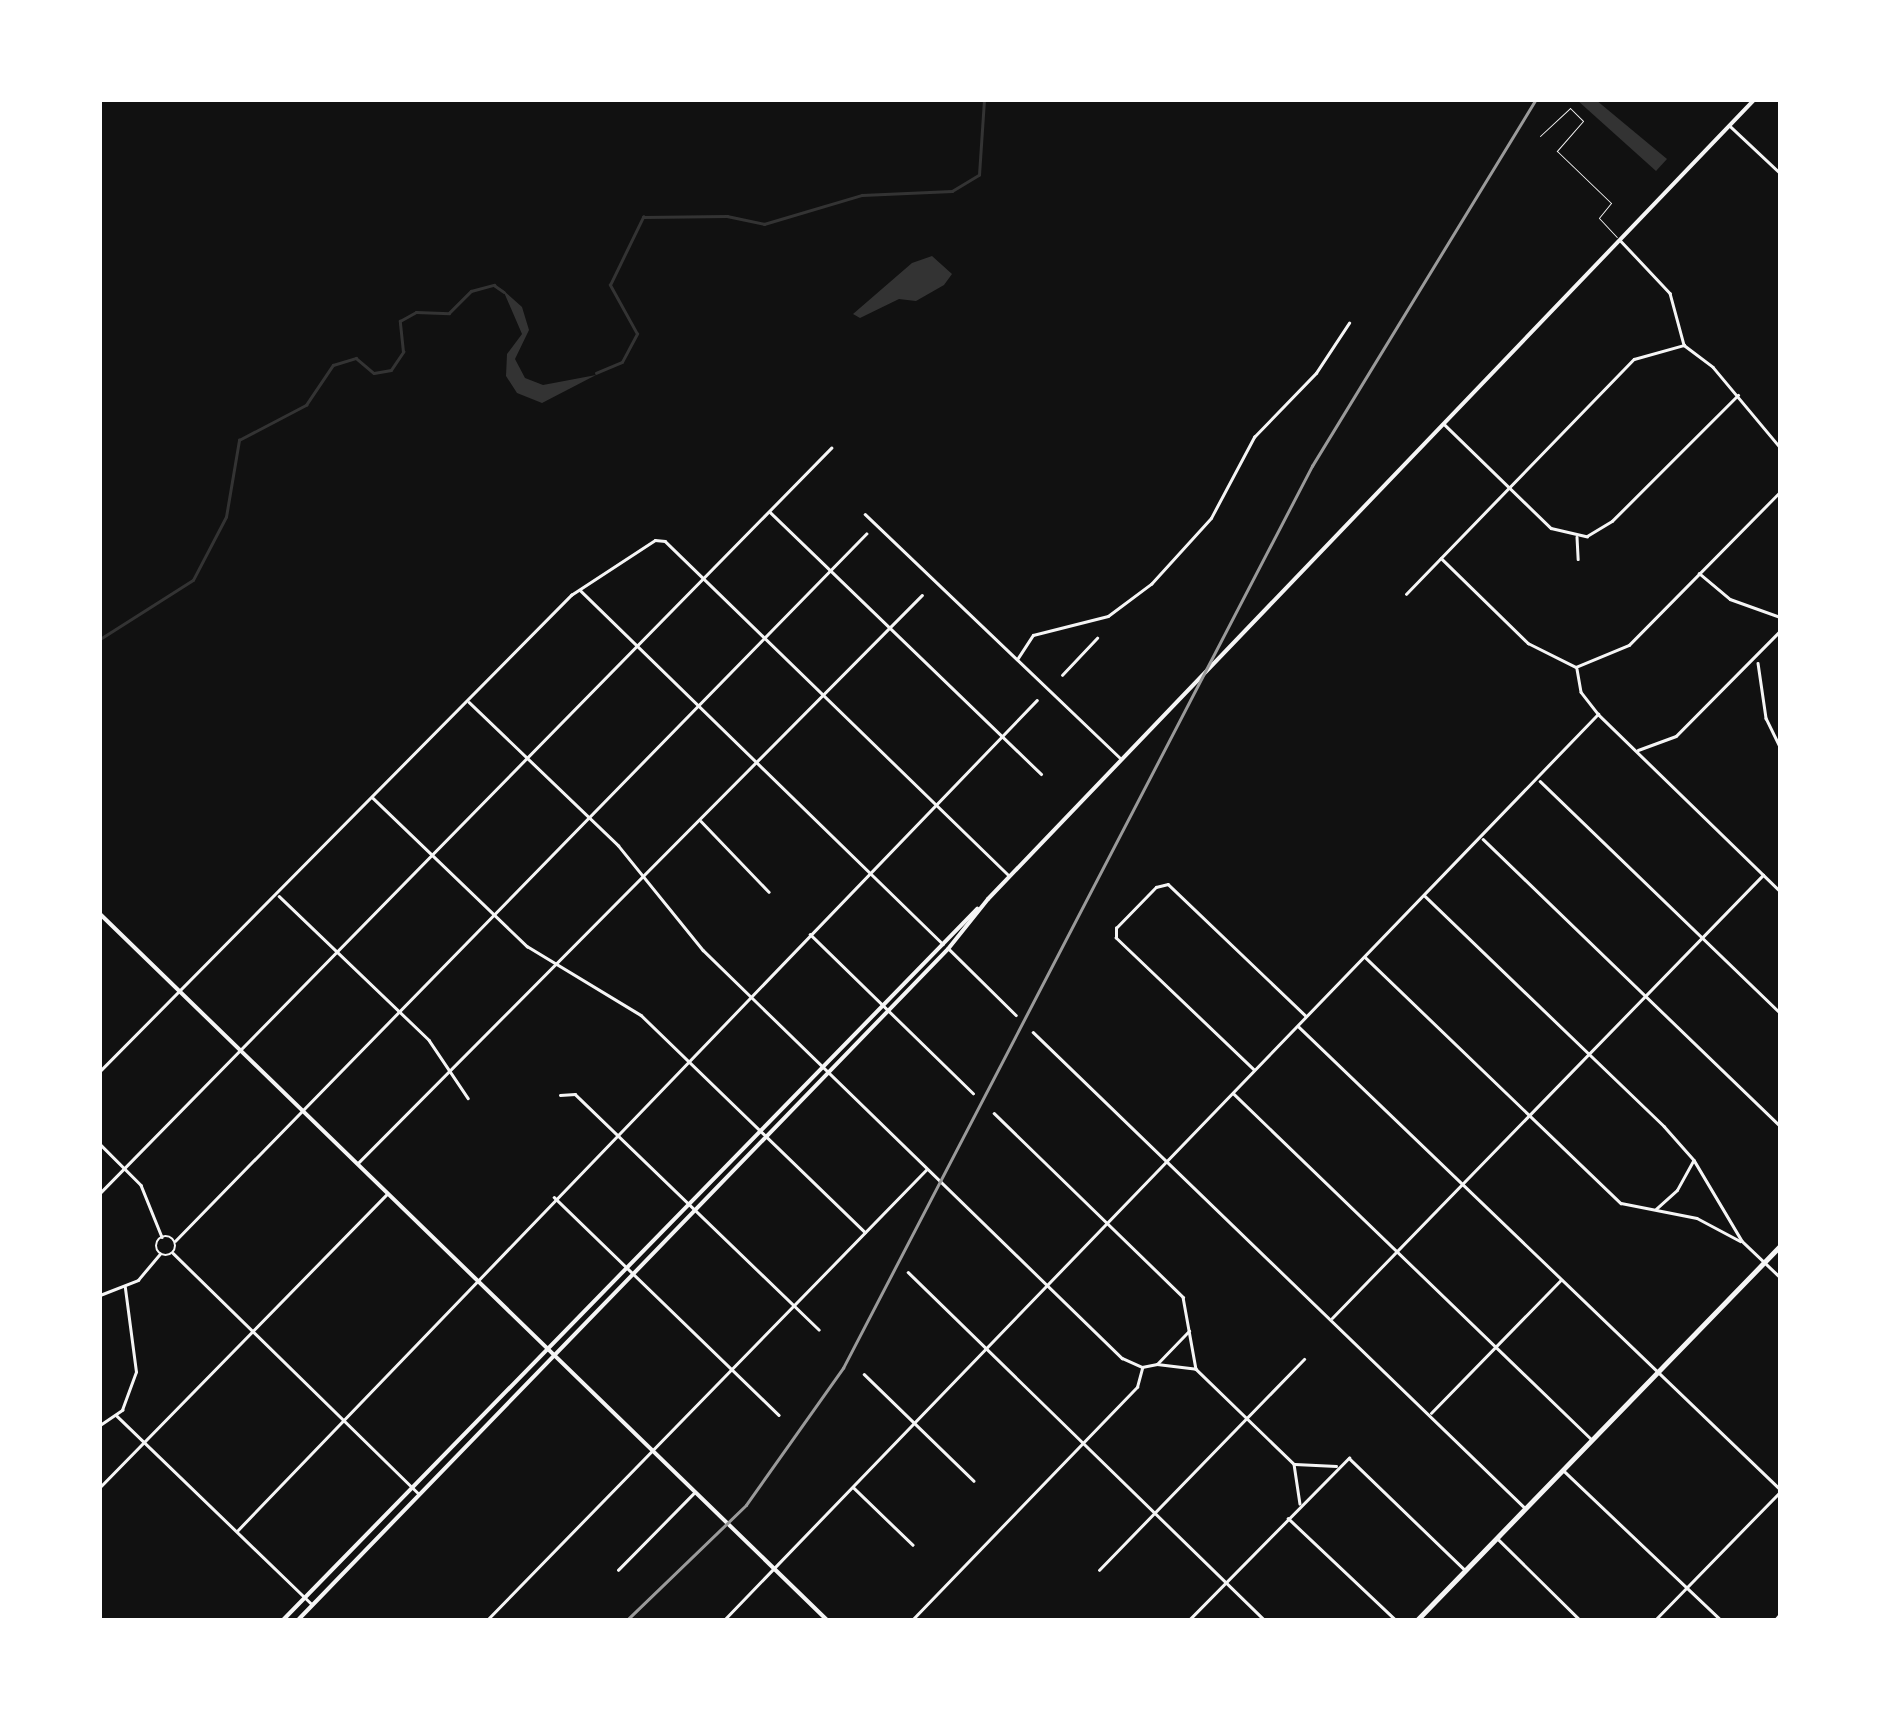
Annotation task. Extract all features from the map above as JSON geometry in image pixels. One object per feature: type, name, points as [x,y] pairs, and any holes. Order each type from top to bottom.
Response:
[{"type":"main road","points":[[283,1620],[880,1003],[988,899],[1227,655],[1754,100]]},
{"type":"main road","points":[[298,1620],[948,949],[988,899]]},
{"type":"main road","points":[[101,916],[827,1620]]},
{"type":"main road","points":[[1417,1620],[1780,1246]]},
{"type":"street","points":[[1729,125],[1780,174]]},
{"type":"street","points":[[1619,239],[1670,293],[1684,345],[1738,395],[1780,447]]},
{"type":"street","points":[[1018,658],[1033,635],[1108,616],[1162,573],[1212,518],[1254,437],[1316,373],[1349,323]]},
{"type":"street","points":[[1406,594],[1634,359],[1684,345]]},
{"type":"street","points":[[1444,423],[1552,528],[1577,537],[1612,520],[1738,395]]},
{"type":"street","points":[[100,1193],[244,1053],[831,448]]},
{"type":"street","points":[[1441,558],[1528,643],[1576,668],[1621,652],[1780,492]]},
{"type":"street","points":[[770,512],[1040,774]]},
{"type":"street","points":[[864,514],[957,609],[1018,658],[1123,760]]},
{"type":"street","points":[[420,1495],[174,1253],[175,1241],[866,534]]},
{"type":"street","points":[[1577,537],[1578,559]]},
{"type":"street","points":[[100,1072],[182,994],[578,589],[655,540],[665,541],[1010,876]]},
{"type":"street","points":[[1699,572],[1730,599],[1780,617]]},
{"type":"street","points":[[578,589],[1016,1014]]},
{"type":"street","points":[[357,1164],[640,872],[702,821],[922,595]]},
{"type":"street","points":[[1637,751],[1676,736],[1758,660],[1780,631]]},
{"type":"street","points":[[1062,674],[1097,638]]},
{"type":"street","points":[[1758,660],[1766,718],[1780,747]]},
{"type":"street","points":[[1576,668],[1581,692],[1598,714],[1780,891]]},
{"type":"street","points":[[468,700],[590,818],[640,872],[694,940],[1122,1358],[1142,1367],[1157,1364],[1196,1369]]},
{"type":"street","points":[[236,1531],[344,1422],[554,1196],[1037,700]]},
{"type":"street","points":[[724,1620],[1598,714]]},
{"type":"street","points":[[1538,779],[1780,1012]]},
{"type":"street","points":[[373,798],[496,916],[554,961],[633,1008],[865,1232]]},
{"type":"street","points":[[702,821],[768,892]]},
{"type":"street","points":[[1481,837],[1780,1126]]},
{"type":"street","points":[[1331,1319],[1764,875]]},
{"type":"street","points":[[1254,1070],[1114,934],[1162,883],[1306,1016]]},
{"type":"street","points":[[279,895],[401,1013],[449,1069],[468,1098]]},
{"type":"street","points":[[1424,895],[1694,1160],[1742,1241],[1780,1277]]},
{"type":"street","points":[[810,934],[973,1092]]},
{"type":"street","points":[[1364,956],[1621,1204],[1697,1218],[1742,1241]]},
{"type":"street","points":[[1298,1025],[1780,1491],[1655,1620]]},
{"type":"street","points":[[1033,1032],[1525,1508]]},
{"type":"street","points":[[1232,1092],[1592,1440]]},
{"type":"street","points":[[560,1095],[574,1094],[818,1330]]},
{"type":"street","points":[[994,1112],[1183,1297],[1196,1369],[1294,1464],[1300,1505]]},
{"type":"street","points":[[100,1144],[141,1185],[162,1237]]},
{"type":"street","points":[[1654,1211],[1677,1190],[1694,1160]]},
{"type":"street","points":[[488,1620],[928,1168]]},
{"type":"street","points":[[100,1487],[388,1194]]},
{"type":"street","points":[[554,1196],[779,1415]]},
{"type":"street","points":[[162,1237],[175,1241]]},
{"type":"street","points":[[160,1254],[156,1245],[162,1237]]},
{"type":"street","points":[[100,1295],[124,1288],[160,1254],[174,1253]]},
{"type":"street","points":[[908,1272],[1264,1620]]},
{"type":"street","points":[[1430,1414],[1562,1280]]},
{"type":"street","points":[[100,1425],[116,1416],[136,1372],[124,1288]]},
{"type":"street","points":[[1157,1364],[1190,1330]]},
{"type":"street","points":[[1098,1570],[1304,1358]]},
{"type":"street","points":[[912,1620],[1136,1386],[1142,1367]]},
{"type":"street","points":[[864,1374],[974,1480]]},
{"type":"street","points":[[116,1416],[313,1605]]},
{"type":"street","points":[[1188,1620],[1349,1458],[1466,1570]]},
{"type":"street","points":[[1294,1464],[1337,1466]]},
{"type":"street","points":[[1563,1470],[1721,1620]]},
{"type":"street","points":[[853,1486],[913,1545]]},
{"type":"street","points":[[618,1570],[695,1492]]},
{"type":"street","points":[[1288,1517],[1396,1620]]},
{"type":"street","points":[[1496,1538],[1580,1620]]},
{"type":"street","points":[[290,1612],[298,1620]]},
{"type":"street","points":[[1774,1620],[1780,1614]]},
{"type":"lane","points":[[1540,136],[1570,108],[1583,121],[1557,151],[1611,203],[1599,218],[1619,239]]},
{"type":"shaded area","points":[[1577,100],[1596,100],[1667,159],[1656,171]]},
{"type":"shaded area","points":[[932,256],[952,274],[944,285],[916,301],[899,299],[860,318],[853,314],[912,263]]},
{"type":"shaded area","points":[[503,290],[522,307],[529,330],[515,359],[525,378],[543,385],[596,375],[542,403],[517,393],[506,376],[507,354],[522,334]]},
{"type":"waterway","points":[[596,373],[622,362],[637,334],[610,285],[643,217],[727,216],[764,224],[862,195],[952,191],[979,175],[984,100]]},
{"type":"waterway","points":[[1151,100],[1166,100]]},
{"type":"waterway","points":[[100,639],[193,580],[226,517],[239,440],[306,405],[333,365],[356,358],[374,373],[391,370],[403,352],[400,321],[416,312],[449,313],[471,291],[494,285],[504,292]]},
{"type":"railway","points":[[627,1620],[746,1505],[843,1368],[1312,466],[1535,100]]}]
